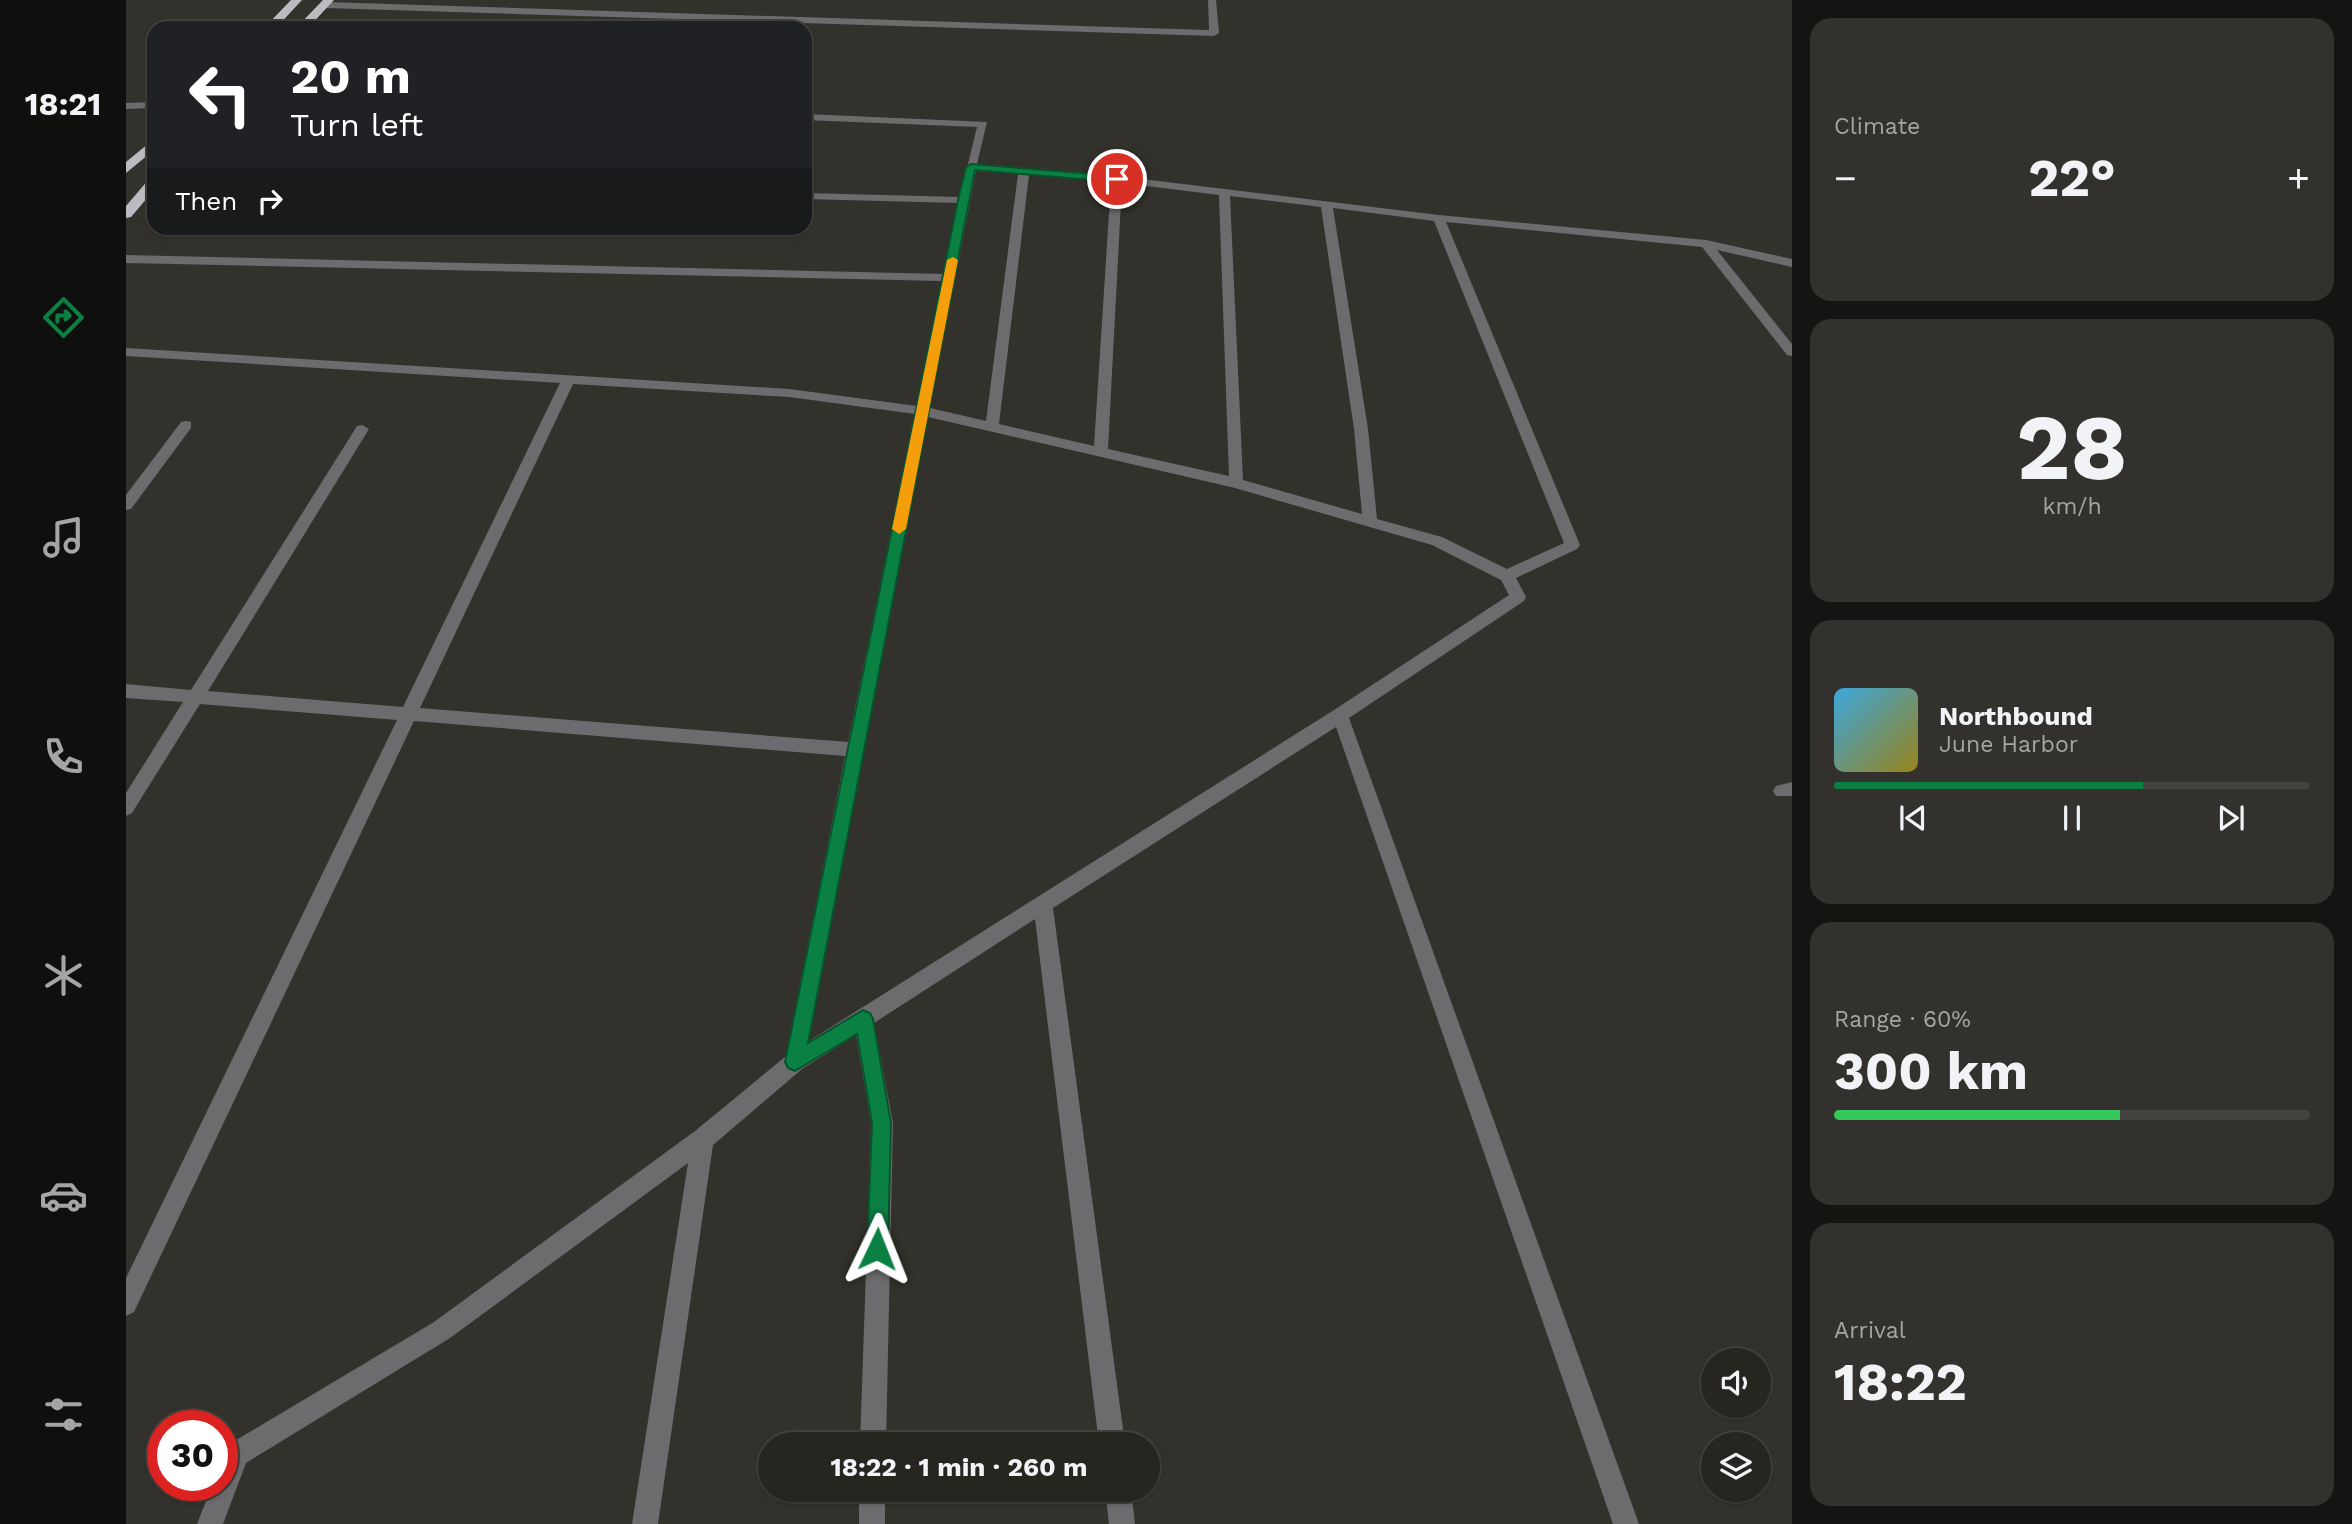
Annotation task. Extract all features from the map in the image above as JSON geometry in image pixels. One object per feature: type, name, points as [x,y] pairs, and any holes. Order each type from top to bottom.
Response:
[{"type":"highway","points":[[277,21],[297,0]]},
{"type":"highway","points":[[309,21],[327,2]]},
{"type":"highway","points":[[126,169],[147,149]]},
{"type":"highway","points":[[126,214],[147,190]]},
{"type":"street","points":[[327,2],[1214,33],[1212,0]]},
{"type":"street","points":[[126,106],[147,105]]},
{"type":"street","points":[[795,1062],[963,200],[983,124],[812,117]]},
{"type":"street","points":[[971,167],[1117,179],[1439,218],[1706,244],[1792,263]]},
{"type":"street","points":[[992,427],[1024,170]]},
{"type":"street","points":[[1101,452],[1117,179]]},
{"type":"street","points":[[1224,192],[1236,483]]},
{"type":"street","points":[[812,196],[963,200]]},
{"type":"street","points":[[1326,203],[1361,429],[1370,522]]},
{"type":"street","points":[[1439,218],[1572,545],[1507,576]]},
{"type":"street","points":[[1706,244],[1792,352]]},
{"type":"street","points":[[126,259],[949,278]]},
{"type":"street","points":[[126,352],[789,393],[923,411],[1236,483],[1437,541],[1507,576],[1518,597],[1340,715],[795,1062],[703,1139],[442,1330],[237,1454],[210,1524]]},
{"type":"street","points":[[126,1304],[405,715],[569,378]]},
{"type":"street","points":[[126,505],[186,425]]},
{"type":"street","points":[[126,808],[362,429]]},
{"type":"street","points":[[126,691],[855,750]]},
{"type":"street","points":[[1340,715],[1626,1524]]},
{"type":"street","points":[[1044,904],[1110,1432]]},
{"type":"street","points":[[863,1019],[882,1123],[873,1432]]},
{"type":"street","points":[[645,1524],[703,1139]]},
{"type":"street","points":[[872,1524],[873,1502]]},
{"type":"street","points":[[1119,1502],[1122,1524]]},
{"type":"slow traffic","points":[[899,529],[953,260]]},
{"type":"route","points":[[877,1249],[882,1123],[863,1019],[795,1062],[963,200],[971,167],[1117,179]]}]
